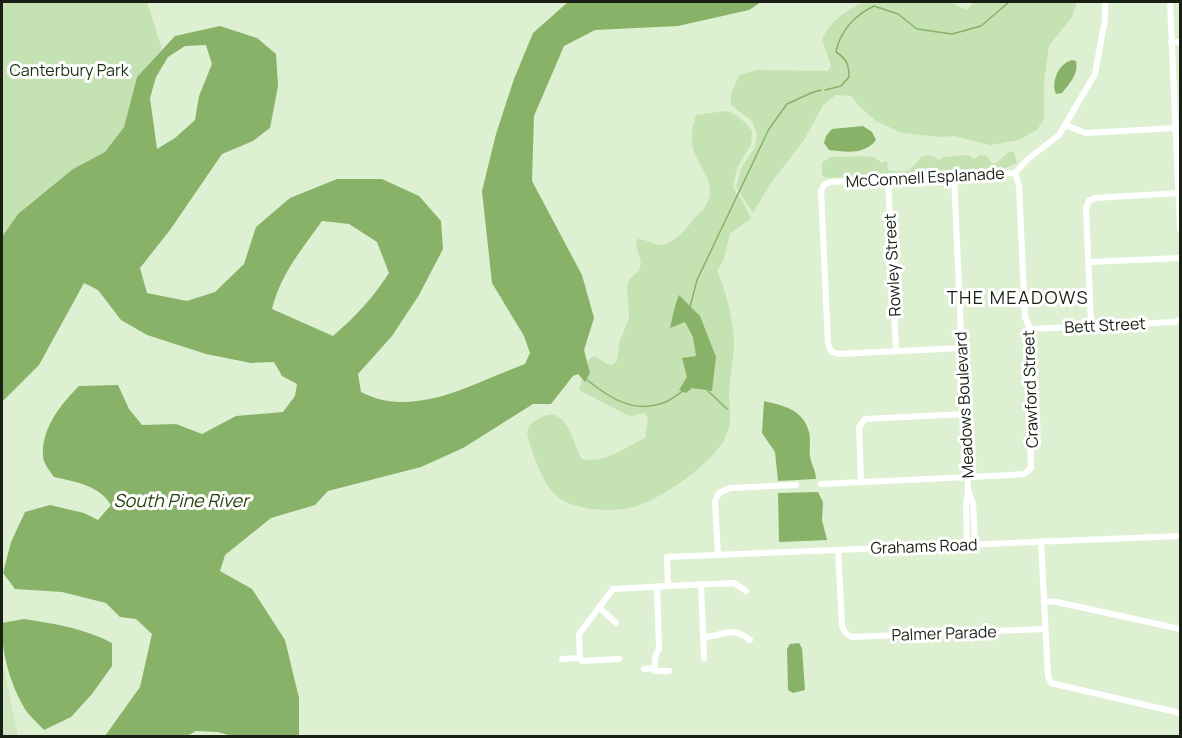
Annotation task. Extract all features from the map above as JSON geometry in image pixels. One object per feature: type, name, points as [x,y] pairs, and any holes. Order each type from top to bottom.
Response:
[{"type":"street","name":"McConnell Esplanade","points":[[962,348],[838,354],[829,348],[821,191],[824,185],[830,182],[1015,172],[1028,159],[1056,139],[1098,65],[1106,19],[1105,2]]},
{"type":"street","points":[[1170,2],[1180,229]]},
{"type":"street","points":[[1171,42],[1180,42]]},
{"type":"street","points":[[1066,125],[1085,133],[1175,128]]},
{"type":"street","name":"Crawford Street","points":[[821,484],[1024,474],[1031,468],[1027,340],[1030,329],[1025,317],[1019,185],[1015,172]]},
{"type":"street","name":"Meadows Boulevard","points":[[954,176],[968,477],[966,506],[968,545]]},
{"type":"street","name":"Rowley Street","points":[[888,179],[896,350]]},
{"type":"street","points":[[1091,325],[1086,208],[1089,201],[1095,198],[1179,193]]},
{"type":"street","points":[[1089,262],[1180,258]]},
{"type":"street","name":"Bett Street","points":[[1030,329],[1180,320]]},
{"type":"street","points":[[861,482],[859,427],[865,419],[965,414]]},
{"type":"street","points":[[718,555],[715,501],[719,493],[730,488],[796,485]]},
{"type":"street","name":"Meadows Boulevard","points":[[968,491],[973,504],[975,544]]},
{"type":"street","name":"Grahams Road","points":[[668,586],[667,557],[1180,536]]},
{"type":"street","points":[[1041,541],[1048,676],[1055,686],[1180,713]]},
{"type":"street","name":"Palmer Parade","points":[[838,550],[842,625],[844,632],[852,637],[1045,629]]},
{"type":"street","points":[[579,658],[579,634],[613,589],[734,583],[746,591]]},
{"type":"street","points":[[701,584],[704,658]]},
{"type":"street","points":[[657,586],[659,649],[655,655],[655,668],[659,672],[669,670]]},
{"type":"street","points":[[1044,601],[1180,629]]},
{"type":"street","points":[[599,607],[616,623]]},
{"type":"street","points":[[703,638],[720,636],[728,632],[739,632],[750,640]]},
{"type":"street","points":[[562,659],[579,658],[582,661],[620,659]]},
{"type":"street","points":[[644,669],[655,668]]},
{"type":"shaded area","points":[[2,659],[18,736],[2,736]]},
{"type":"green space","name":"Canterbury Park","points":[[2,2],[147,2],[162,49],[137,77],[124,127],[105,152],[73,169],[18,214],[2,237]]},
{"type":"green space","points":[[864,2],[950,2],[967,10],[974,2],[1077,2],[1072,17],[1049,46],[1044,82],[1044,119],[1037,130],[1019,140],[990,145],[954,136],[939,137],[902,133],[876,121],[851,96],[836,95],[824,104],[804,140],[771,183],[753,213],[736,187],[742,166],[755,147],[757,134],[752,121],[731,105],[731,94],[739,75],[757,70],[828,71],[831,66],[822,39],[825,33],[840,17]]},
{"type":"green space","points":[[725,111],[740,118],[752,131],[751,144],[737,168],[733,187],[751,218],[730,234],[724,259],[717,271],[728,305],[734,341],[729,392],[730,420],[726,436],[700,468],[648,502],[619,510],[608,510],[585,508],[565,502],[547,485],[531,449],[528,429],[533,422],[544,416],[559,417],[569,429],[582,459],[590,460],[615,454],[645,438],[648,418],[644,413],[631,416],[625,414],[579,390],[589,359],[595,356],[613,365],[617,360],[620,340],[629,319],[627,288],[629,280],[639,270],[641,263],[636,245],[637,239],[660,245],[671,242],[706,206],[710,189],[693,147],[693,124],[696,115]]},
{"type":"green space","points":[[1009,152],[1014,152],[1017,163],[1001,170],[826,178],[822,175],[822,162],[831,157],[874,157],[882,163],[887,161],[888,170],[901,172],[909,170],[921,157],[928,155],[939,160],[943,157],[968,155],[974,159],[980,155],[987,156],[991,163],[996,163]]},
{"type":"water","name":"South Pine River","points":[[568,2],[761,2],[749,10],[678,26],[595,30],[564,46],[534,116],[532,181],[582,275],[594,318],[584,350],[590,373],[585,382],[578,374],[573,376],[551,404],[533,404],[463,448],[421,467],[328,491],[315,505],[271,518],[225,555],[220,571],[252,589],[285,640],[299,698],[299,736],[232,736],[218,732],[196,731],[187,736],[105,736],[140,687],[152,634],[136,619],[120,617],[106,603],[62,592],[15,589],[3,573],[11,542],[25,512],[50,505],[84,513],[98,520],[111,505],[106,498],[93,489],[54,477],[43,459],[43,446],[49,427],[79,386],[118,385],[129,409],[142,425],[176,424],[202,434],[236,416],[283,412],[295,396],[297,384],[282,376],[274,362],[251,363],[206,354],[147,335],[121,320],[98,290],[84,283],[39,365],[2,402],[2,237],[18,214],[73,169],[105,152],[124,127],[137,77],[175,36],[220,26],[257,38],[276,54],[278,86],[270,128],[253,141],[222,154],[170,230],[140,268],[147,293],[187,301],[215,292],[244,264],[256,227],[290,198],[337,179],[382,179],[419,196],[441,221],[443,249],[419,295],[392,336],[358,374],[361,392],[380,399],[401,402],[420,401],[456,392],[525,364],[530,353],[524,336],[492,283],[482,191],[496,134],[514,79],[533,33]],"holes":[[[206,45],[212,64],[199,96],[195,120],[175,138],[157,149],[150,98],[156,77],[168,57],[185,46]],[[322,221],[349,224],[377,242],[389,273],[363,307],[333,336],[272,309],[286,274]]]},
{"type":"water","points":[[1072,60],[1076,61],[1075,74],[1062,93],[1056,94],[1054,84],[1059,69]]},
{"type":"water","points":[[863,126],[872,132],[876,140],[866,148],[848,152],[835,151],[829,150],[824,143],[832,129]]},
{"type":"water","points":[[679,295],[700,316],[716,357],[712,391],[692,388],[686,393],[679,390],[687,377],[682,358],[696,356],[693,337],[685,322],[670,328]]},
{"type":"water","points":[[764,401],[792,410],[806,424],[810,438],[811,462],[816,479],[778,481],[775,452],[762,433]]},
{"type":"water","points":[[818,492],[823,502],[822,520],[827,540],[779,542],[778,493]]},
{"type":"water","points":[[24,619],[80,630],[112,643],[112,666],[92,694],[71,717],[44,730],[27,712],[20,699],[5,656],[2,623]]},
{"type":"water","points":[[799,643],[802,648],[805,690],[793,693],[788,690],[787,649],[790,644]]},
{"type":"waterway","points":[[825,90],[841,86],[849,77],[847,63],[836,52],[838,44],[849,24],[874,6],[898,14],[917,29],[952,34],[981,26],[1009,2]]},
{"type":"waterway","points":[[690,307],[697,280],[769,129],[787,104],[821,90]]},
{"type":"waterway","points":[[586,379],[603,392],[631,405],[652,406],[666,402],[683,391]]},
{"type":"waterway","points":[[708,391],[727,409]]},
{"type":"district","name":"THE MEADOWS","points":[[1018,298]]}]
